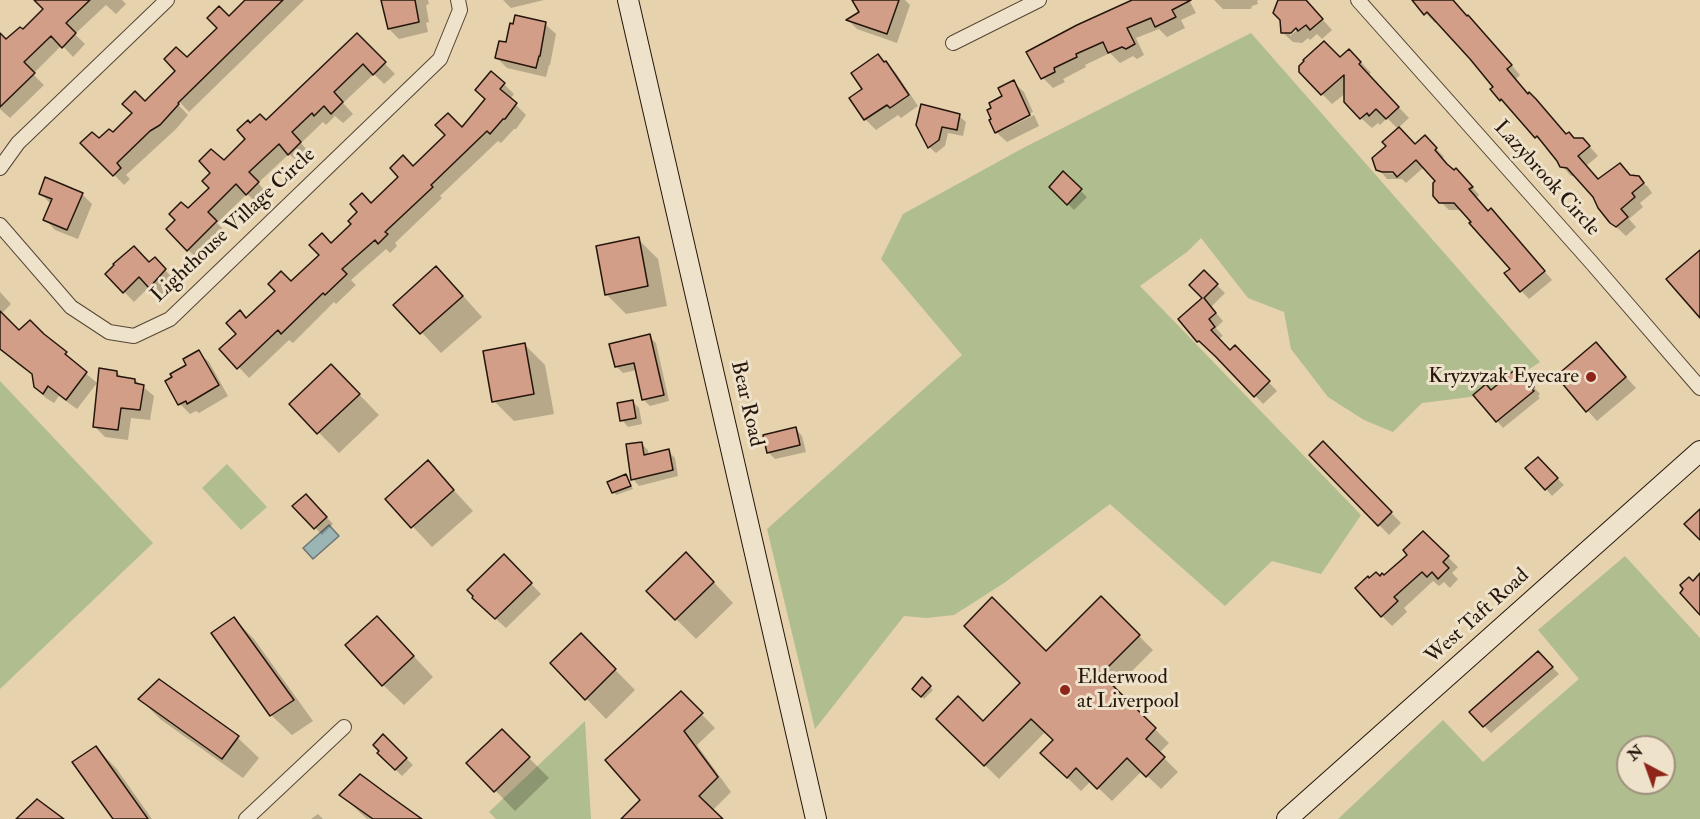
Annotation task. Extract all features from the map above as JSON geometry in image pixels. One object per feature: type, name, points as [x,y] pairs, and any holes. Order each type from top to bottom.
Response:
[{"type":"street","points":[[0,168],[18,143],[167,0]]},
{"type":"street","name":"Lighthouse Village Circle","points":[[0,225],[70,307],[109,332],[134,336],[170,319],[440,59],[460,10],[458,0]]},
{"type":"street","name":"Bear Road","points":[[628,0],[816,819]]},
{"type":"street","points":[[953,43],[1039,0]]},
{"type":"street","name":"Lazybrook Circle","points":[[1358,0],[1700,388]]},
{"type":"street","name":"West Taft Road","points":[[1287,819],[1700,451]]},
{"type":"street","points":[[246,819],[344,728]]},
{"type":"green space","points":[[1251,33],[1540,362],[1510,382],[1470,397],[1422,403],[1393,432],[1364,420],[1328,397],[1291,349],[1284,312],[1248,298],[1201,238],[1187,252],[1140,286],[1361,515],[1321,574],[1272,561],[1225,606],[1110,504],[1004,583],[954,615],[926,618],[904,616],[815,729],[767,529],[962,355],[881,259],[903,214],[1025,147]]},
{"type":"green space","points":[[0,381],[153,543],[0,689]]},
{"type":"green space","points":[[227,464],[267,507],[241,530],[202,488]]},
{"type":"green space","points":[[1625,556],[1700,638],[1700,819],[1338,819],[1443,720],[1483,762],[1579,679],[1538,630]]},
{"type":"green space","points":[[585,721],[591,819],[496,819],[489,812]]},
{"type":"water","points":[[329,525],[339,536],[313,559],[303,548]]},
{"type":"building","points":[[34,0],[90,0],[66,23],[76,33],[62,48],[51,36],[24,62],[35,73],[0,107],[0,33],[6,39],[20,27],[23,29],[43,9]]},
{"type":"building","points":[[245,0],[283,0],[178,103],[160,125],[150,131],[117,163],[121,168],[113,176],[80,143],[92,132],[99,138],[109,129],[113,132],[132,113],[122,104],[135,91],[145,101],[175,71],[164,59],[176,47],[187,57],[217,28],[207,18],[219,6],[229,16]]},
{"type":"building","points":[[381,0],[415,0],[419,22],[388,29]]},
{"type":"building","points":[[852,0],[899,0],[887,34],[846,20],[859,12]]},
{"type":"building","points":[[1132,0],[1191,0],[1172,10],[1176,17],[1155,27],[1151,18],[1127,28],[1135,44],[1126,49],[1122,47],[1108,53],[1103,42],[1076,54],[1077,57],[1054,68],[1055,72],[1041,79],[1026,52]]},
{"type":"building","points":[[1278,0],[1306,0],[1323,19],[1310,30],[1306,25],[1298,31],[1296,28],[1291,33],[1281,33],[1280,20],[1273,13]]},
{"type":"building","points":[[1412,0],[1453,0],[1512,65],[1507,69],[1528,94],[1529,92],[1536,99],[1566,134],[1569,132],[1574,138],[1583,138],[1590,146],[1578,156],[1598,179],[1620,163],[1630,175],[1639,176],[1644,183],[1632,193],[1635,197],[1621,209],[1628,217],[1616,227],[1610,223],[1598,208],[1593,197],[1567,168],[1560,167],[1537,136],[1535,138],[1490,89],[1493,87],[1470,59],[1427,12],[1424,15]]},
{"type":"building","points":[[515,15],[546,22],[536,68],[495,58],[499,41],[506,42],[510,23],[513,24]]},
{"type":"building","points":[[357,33],[386,62],[373,75],[363,64],[334,92],[343,102],[331,114],[324,106],[314,116],[312,113],[292,132],[301,142],[288,155],[279,144],[249,172],[259,182],[246,195],[236,184],[208,212],[217,221],[187,251],[166,229],[175,220],[169,214],[181,202],[188,208],[209,188],[202,181],[210,173],[199,161],[211,149],[224,160],[245,139],[237,130],[248,120],[250,123],[260,114],[266,120]]},
{"type":"building","points":[[1324,41],[1340,57],[1349,49],[1361,62],[1359,64],[1399,107],[1386,119],[1376,109],[1369,116],[1367,113],[1360,119],[1344,102],[1344,75],[1321,95],[1299,72],[1299,66]]},
{"type":"building","points":[[878,54],[884,62],[886,61],[909,95],[890,108],[887,105],[864,120],[849,98],[862,89],[851,73]]},
{"type":"building","points":[[491,71],[505,83],[500,89],[517,103],[505,119],[490,134],[487,131],[431,185],[433,187],[385,232],[388,234],[378,244],[375,240],[342,269],[347,274],[325,295],[323,293],[281,334],[278,330],[237,369],[219,349],[236,334],[226,323],[240,310],[246,318],[275,291],[268,284],[281,271],[291,281],[319,255],[309,245],[322,233],[331,243],[351,224],[348,221],[357,212],[350,204],[362,193],[371,203],[398,177],[390,168],[403,155],[413,166],[445,135],[435,125],[448,113],[462,127],[485,99],[475,90]]},
{"type":"building","points":[[1014,80],[1030,115],[995,133],[987,110],[991,108],[989,103],[1002,96],[998,88]]},
{"type":"building","points":[[921,104],[960,114],[957,130],[942,127],[939,140],[928,148],[916,125]]},
{"type":"building","points":[[1399,127],[1415,144],[1425,135],[1447,164],[1454,170],[1456,168],[1473,187],[1469,189],[1488,211],[1491,208],[1545,271],[1520,292],[1504,273],[1510,269],[1454,203],[1439,203],[1433,196],[1435,181],[1416,160],[1397,177],[1393,172],[1376,170],[1372,158],[1386,146],[1382,142]]},
{"type":"building","points":[[1063,171],[1082,189],[1067,205],[1049,187]]},
{"type":"building","points":[[45,177],[83,193],[67,230],[43,220],[52,199],[39,194]]},
{"type":"building","points":[[639,237],[648,286],[605,295],[596,246]]},
{"type":"building","points":[[134,246],[149,262],[155,257],[166,269],[149,288],[139,277],[123,293],[105,274]]},
{"type":"building","points":[[1700,250],[1700,318],[1666,279]]},
{"type":"building","points":[[436,266],[463,296],[420,334],[393,305]]},
{"type":"building","points":[[1204,270],[1218,284],[1204,298],[1216,313],[1209,319],[1215,327],[1211,330],[1230,350],[1235,345],[1270,381],[1254,397],[1216,357],[1199,341],[1197,342],[1178,319],[1202,298],[1189,285]]},
{"type":"building","points":[[0,311],[19,330],[30,320],[87,372],[66,400],[48,386],[43,394],[34,387],[32,374],[0,349]]},
{"type":"building","points":[[650,334],[664,395],[642,400],[634,363],[615,367],[609,344]]},
{"type":"building","name":"Kryzyzak Eyecare","points":[[1596,342],[1626,377],[1586,412],[1556,376]]},
{"type":"building","points":[[525,343],[534,394],[492,402],[483,351]]},
{"type":"building","points":[[199,350],[219,385],[187,404],[186,401],[178,405],[165,381],[172,377],[170,374],[186,365],[183,359]]},
{"type":"building","points":[[331,364],[360,394],[317,434],[289,404]]},
{"type":"building","points":[[1518,367],[1534,387],[1532,389],[1534,391],[1496,422],[1473,395],[1486,384],[1491,390]]},
{"type":"building","points":[[99,368],[117,371],[117,376],[135,379],[135,383],[144,385],[140,410],[121,408],[118,430],[93,427]]},
{"type":"building","points":[[633,400],[636,418],[620,421],[617,403]]},
{"type":"building","points":[[796,427],[800,445],[767,453],[763,435]]},
{"type":"building","points":[[1323,441],[1392,512],[1378,526],[1309,455]]},
{"type":"building","points":[[642,442],[644,455],[669,449],[673,470],[631,480],[626,444]]},
{"type":"building","points":[[1538,457],[1558,478],[1545,490],[1525,468]]},
{"type":"building","points":[[428,460],[454,490],[411,528],[385,499]]},
{"type":"building","points":[[626,474],[631,486],[612,493],[607,482]]},
{"type":"building","points":[[306,494],[327,517],[314,529],[292,506]]},
{"type":"building","points":[[1700,509],[1700,540],[1684,524]]},
{"type":"building","points":[[1423,531],[1449,556],[1443,562],[1449,568],[1438,579],[1432,572],[1427,577],[1422,572],[1394,597],[1398,601],[1381,617],[1355,588],[1376,572],[1380,576],[1382,573],[1384,575],[1407,555],[1403,550]]},
{"type":"building","points":[[686,552],[714,582],[675,620],[646,591]]},
{"type":"building","points":[[504,554],[532,583],[495,619],[472,598],[473,596],[467,590]]},
{"type":"building","points":[[1700,573],[1700,615],[1680,593],[1683,589],[1680,585],[1689,577],[1693,581]]},
{"type":"building","name":"Elderwood at Liverpool","points":[[1101,596],[1140,635],[1101,674],[1156,728],[1146,739],[1165,757],[1146,777],[1127,758],[1097,789],[1076,768],[1067,778],[1040,753],[1053,740],[1031,719],[984,766],[936,719],[958,696],[983,721],[1020,683],[964,626],[992,597],[1046,651]]},
{"type":"building","points":[[377,616],[414,656],[382,686],[345,645]]},
{"type":"building","points":[[234,617],[294,700],[270,716],[211,633]]},
{"type":"building","points":[[581,633],[616,669],[585,700],[550,663]]},
{"type":"building","points":[[1538,651],[1553,667],[1483,727],[1469,712]]},
{"type":"building","points":[[922,677],[931,686],[921,697],[912,689]]},
{"type":"building","points":[[159,679],[239,736],[222,759],[138,699]]},
{"type":"building","points":[[681,691],[703,713],[684,731],[718,777],[699,796],[723,819],[621,819],[640,800],[605,760]]},
{"type":"building","points":[[502,729],[530,757],[494,792],[466,763]]},
{"type":"building","points":[[383,734],[407,758],[395,770],[377,753],[379,751],[373,745]]},
{"type":"building","points":[[96,746],[148,819],[113,819],[72,762]]},
{"type":"building","points":[[360,774],[422,819],[373,819],[339,795]]},
{"type":"building","points":[[37,799],[64,819],[16,819]]},
{"type":"place","name":"Kryzyzak Eyecare","points":[[1591,377]]},
{"type":"place","name":"Elderwood at Liverpool","points":[[1065,690]]}]
